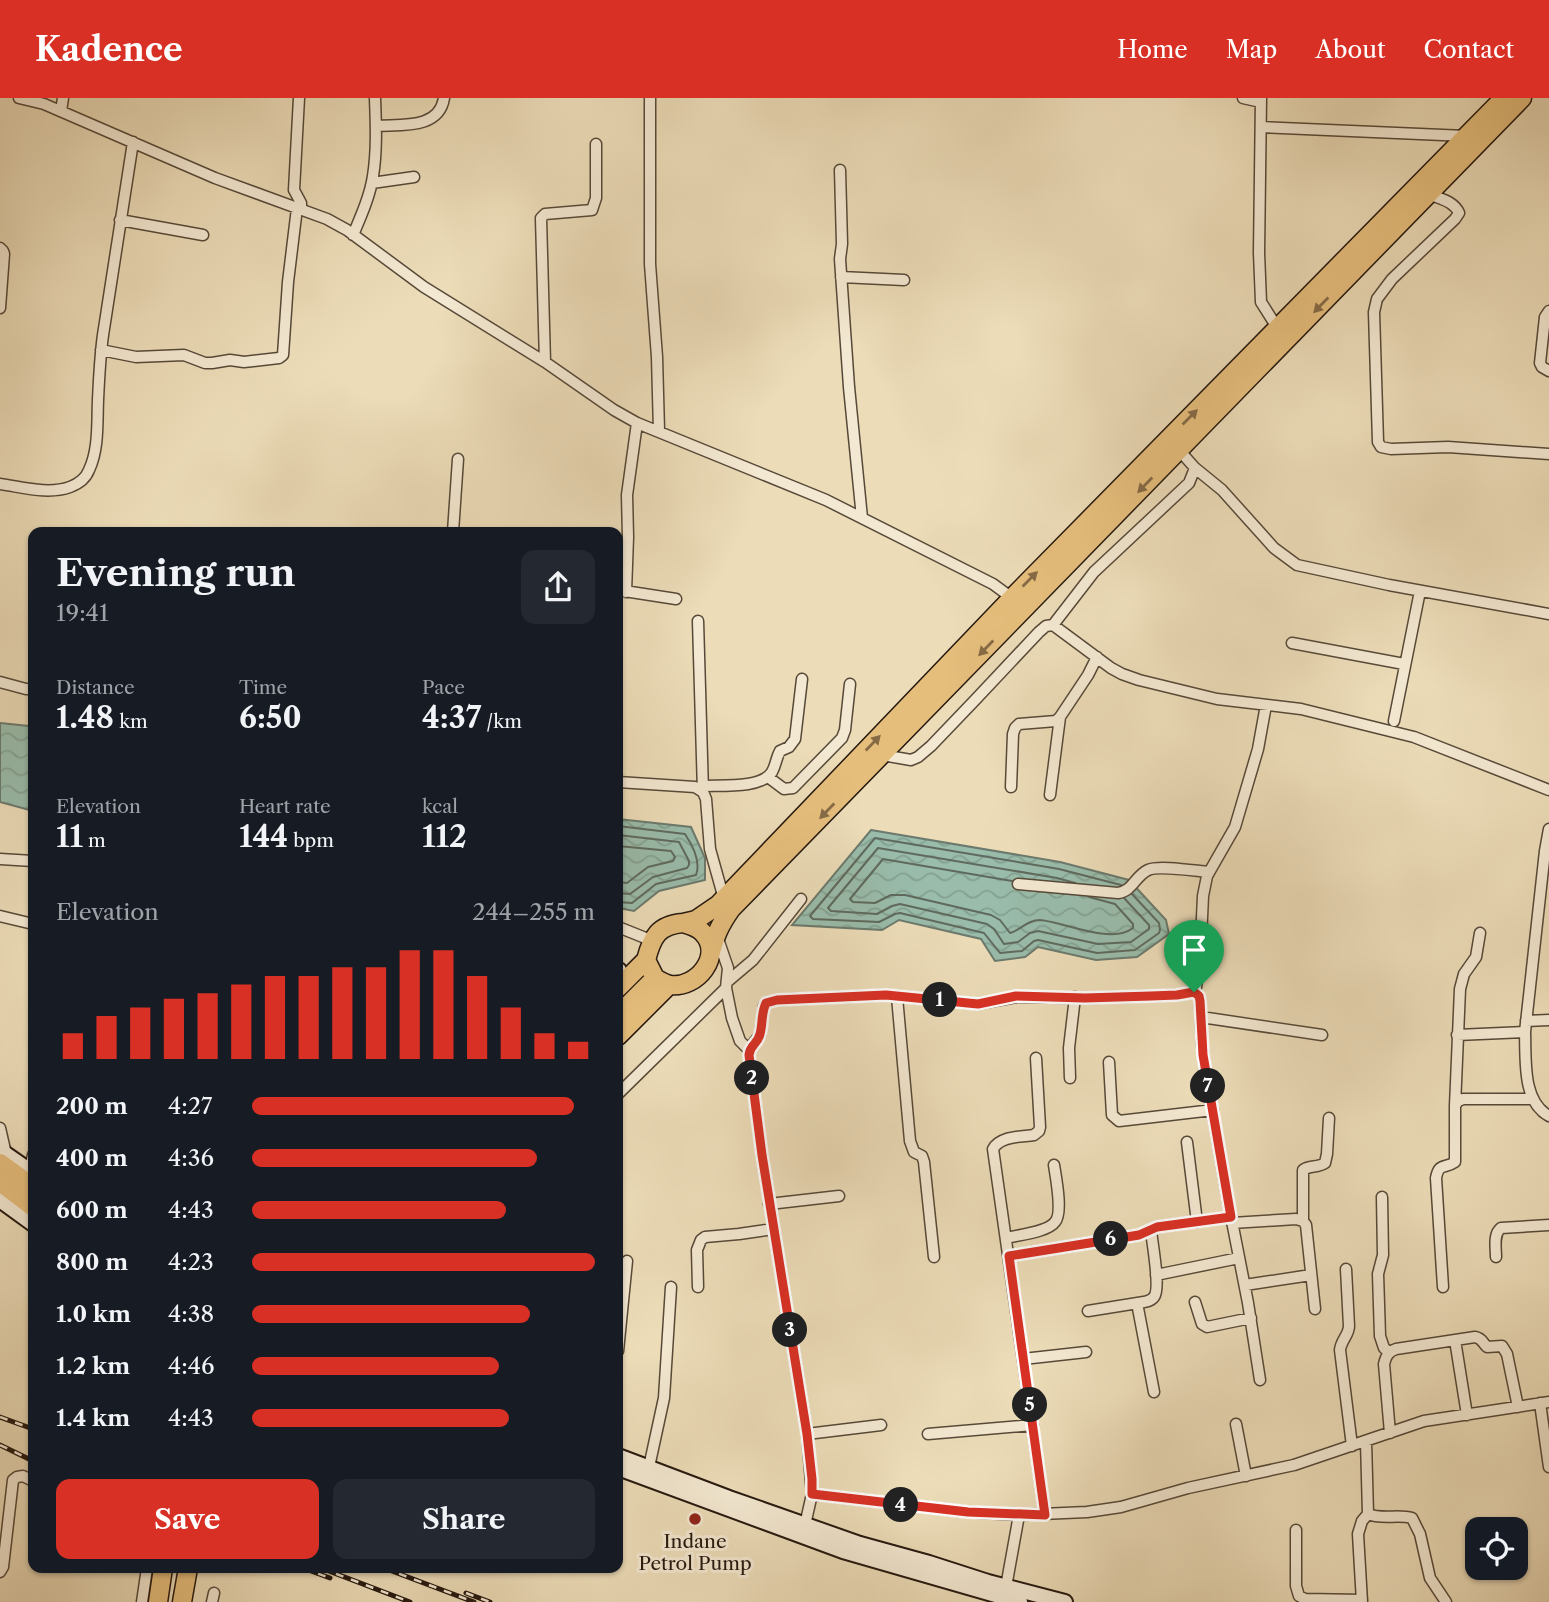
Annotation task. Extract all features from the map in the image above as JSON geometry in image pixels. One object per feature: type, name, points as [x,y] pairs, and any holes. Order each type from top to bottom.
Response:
[{"type":"highway","points":[[623,982],[649,950],[660,929],[696,920],[724,899],[1012,598],[1504,98]]},
{"type":"highway","points":[[623,1011],[661,987],[680,984],[701,974],[706,967],[716,933],[732,909],[1522,98]]},
{"type":"highway","points":[[683,923],[704,934],[708,940],[710,956]]},
{"type":"highway","points":[[623,966],[649,950]]},
{"type":"highway","points":[[649,950],[661,987]]},
{"type":"highway","points":[[623,1031],[661,987]]},
{"type":"highway","points":[[2,1156],[28,1174]]},
{"type":"highway","points":[[0,1182],[28,1203]]},
{"type":"highway","points":[[158,1602],[162,1573]]},
{"type":"highway","points":[[182,1602],[187,1573]]},
{"type":"main road","points":[[623,1042],[654,1006],[661,987]]},
{"type":"main road","points":[[0,1200],[28,1220]]},
{"type":"main road","points":[[623,1457],[843,1550],[1020,1602]]},
{"type":"main road","points":[[623,1470],[860,1544],[1065,1602]]},
{"type":"street","points":[[19,98],[61,111],[215,178],[327,219],[353,234],[424,287],[637,423],[826,500],[993,584],[1012,598]]},
{"type":"street","points":[[61,111],[63,98]]},
{"type":"street","points":[[101,350],[132,357],[184,355],[205,363],[230,360],[244,362],[279,358],[283,355],[288,282],[301,203],[294,190],[299,98]]},
{"type":"street","points":[[353,234],[372,183],[375,98]]},
{"type":"street","points":[[376,126],[425,122],[437,115],[444,98]]},
{"type":"street","points":[[650,98],[649,254],[657,357],[659,431]]},
{"type":"street","points":[[1243,98],[1261,100],[1261,302],[1278,329]]},
{"type":"street","points":[[1261,127],[1466,136]]},
{"type":"street","points":[[0,484],[41,490],[59,489],[80,482],[89,471],[95,452],[101,350],[133,142]]},
{"type":"street","points":[[545,362],[541,219],[545,214],[592,210],[596,198],[596,144]]},
{"type":"street","points":[[840,170],[842,244],[839,255],[862,518]]},
{"type":"street","points":[[372,183],[414,177]]},
{"type":"street","points":[[1429,194],[1452,204],[1459,213],[1392,279],[1377,299],[1374,312],[1378,442],[1381,447],[1391,449],[1448,447],[1549,454]]},
{"type":"street","points":[[120,220],[203,235]]},
{"type":"street","points":[[0,247],[4,254],[0,308]]},
{"type":"street","points":[[841,277],[904,279]]},
{"type":"street","points":[[1549,311],[1545,317],[1540,363],[1549,371]]},
{"type":"street","points":[[623,582],[628,537],[627,495],[637,423]]},
{"type":"street","points":[[1179,450],[1195,468],[1222,490],[1274,548],[1297,565],[1549,614]]},
{"type":"street","points":[[453,527],[458,459]]},
{"type":"street","points":[[882,755],[911,760],[918,757],[1039,632],[1046,626],[1053,625],[1094,572],[1189,483],[1195,468]]},
{"type":"street","points":[[623,591],[676,599]]},
{"type":"street","points":[[1394,721],[1420,591]]},
{"type":"street","points":[[698,621],[703,789],[712,860],[724,899]]},
{"type":"street","points":[[1053,625],[1122,674],[1139,680],[1217,699],[1301,709],[1414,737],[1549,790]]},
{"type":"street","points":[[1292,643],[1404,664]]},
{"type":"street","points":[[1011,786],[1013,734],[1018,723],[1056,721],[1060,718],[1097,657]]},
{"type":"street","points":[[623,782],[682,785],[703,789],[754,783],[768,777],[780,751],[789,747],[795,739],[802,679]]},
{"type":"street","points":[[0,682],[28,689]]},
{"type":"street","points":[[768,777],[784,789],[793,788],[842,738],[850,684]]},
{"type":"street","points":[[1194,992],[1200,960],[1203,896],[1209,872],[1235,827],[1258,749],[1266,705]]},
{"type":"street","points":[[1051,795],[1060,718]]},
{"type":"street","points":[[1549,830],[1525,1027],[1532,1099],[1541,1112],[1549,1116]]},
{"type":"street","points":[[0,859],[28,861]]},
{"type":"street","points":[[1018,884],[1118,893],[1130,888],[1139,877],[1151,869],[1209,872]]},
{"type":"street","points":[[623,1089],[753,960],[801,899]]},
{"type":"street","points":[[0,916],[28,923]]},
{"type":"street","points":[[1537,918],[1549,919]]},
{"type":"street","points":[[623,931],[649,950]]},
{"type":"street","points":[[716,933],[728,968],[726,985],[732,1018],[740,1041],[749,1050],[769,1204],[807,1434],[812,1494],[805,1525]]},
{"type":"street","points":[[1443,1287],[1436,1178],[1440,1168],[1455,1162],[1457,1035],[1461,980],[1476,957],[1480,933]]},
{"type":"street","points":[[749,1050],[760,1035],[766,1003],[777,1000],[867,995],[978,1004],[1016,996],[1177,995],[1194,992],[1200,1001],[1203,1055],[1260,1380]]},
{"type":"street","points":[[897,997],[911,1141],[914,1152],[922,1156],[924,1162],[934,1257]]},
{"type":"street","points":[[1070,1078],[1069,1048],[1075,997]]},
{"type":"street","points":[[1201,1017],[1322,1035]]},
{"type":"street","points":[[1457,1035],[1525,1027],[1549,1020]]},
{"type":"street","points":[[1036,1058],[1039,1131],[1034,1135],[999,1141],[994,1144],[993,1149],[1045,1515]]},
{"type":"street","points":[[1109,1062],[1112,1115],[1119,1121],[1213,1111]]},
{"type":"street","points":[[1455,1106],[1463,1099],[1532,1099]]},
{"type":"street","points":[[1315,1309],[1306,1225],[1303,1221],[1303,1170],[1325,1163],[1329,1118]]},
{"type":"street","points":[[0,1128],[2,1156]]},
{"type":"street","points":[[1187,1142],[1197,1222]]},
{"type":"street","points":[[1006,1238],[1040,1230],[1056,1222],[1059,1212],[1054,1166]]},
{"type":"street","points":[[769,1204],[839,1196]]},
{"type":"street","points":[[1382,1198],[1383,1255],[1378,1274],[1380,1336],[1384,1348],[1389,1352]]},
{"type":"street","points":[[1009,1256],[1139,1235],[1157,1227],[1197,1222],[1303,1221]]},
{"type":"street","points":[[1496,1257],[1496,1235],[1501,1228],[1549,1225]]},
{"type":"street","points":[[698,1287],[697,1250],[701,1240],[705,1237],[773,1228]]},
{"type":"street","points":[[1088,1311],[1137,1303],[1154,1297],[1157,1284],[1151,1230]]},
{"type":"street","points":[[1156,1275],[1239,1258]]},
{"type":"street","points":[[623,1301],[627,1261]]},
{"type":"street","points":[[1346,1269],[1349,1331],[1340,1350],[1352,1446]]},
{"type":"street","points":[[1245,1285],[1311,1275]]},
{"type":"street","points":[[649,1467],[664,1398],[671,1287]]},
{"type":"street","points":[[1195,1302],[1202,1324],[1207,1327],[1251,1318]]},
{"type":"street","points":[[1137,1303],[1154,1392]]},
{"type":"street","points":[[1390,1433],[1384,1364],[1385,1357],[1396,1349],[1479,1338],[1487,1347],[1502,1346],[1505,1349],[1518,1407]]},
{"type":"street","points":[[1455,1340],[1467,1415]]},
{"type":"street","points":[[1023,1359],[1086,1352]]},
{"type":"street","points":[[812,1494],[968,1512],[1019,1515],[1087,1512],[1121,1507],[1188,1488],[1294,1465],[1424,1421],[1545,1402],[1549,1466]]},
{"type":"street","points":[[1236,1424],[1246,1476]]},
{"type":"street","points":[[807,1434],[881,1425]]},
{"type":"street","points":[[928,1434],[1033,1425]]},
{"type":"street","points":[[1296,1530],[1296,1586],[1299,1596],[1305,1599],[1362,1601],[1358,1534],[1362,1521],[1368,1514],[1366,1441]]},
{"type":"street","points":[[0,1572],[3,1567],[13,1480],[23,1476],[28,1478]]},
{"type":"street","points":[[1368,1514],[1412,1518],[1420,1534],[1430,1578],[1446,1602]]},
{"type":"street","points":[[1006,1587],[1019,1515]]},
{"type":"street","points":[[142,1602],[146,1573]]},
{"type":"water","points":[[0,723],[28,726],[28,810],[0,802]]},
{"type":"water","points":[[623,820],[691,827],[705,858],[705,880],[659,891],[634,911],[623,909]]},
{"type":"water","points":[[871,830],[1060,862],[1129,880],[1166,920],[1169,934],[1137,957],[1096,960],[1038,947],[1025,957],[995,961],[981,939],[899,920],[882,930],[792,925]]},
{"type":"railway","points":[[0,1417],[28,1427]]},
{"type":"railway","points":[[0,1445],[28,1459]]},
{"type":"railway","points":[[316,1573],[330,1578]]},
{"type":"railway","points":[[334,1573],[410,1602]]},
{"type":"railway","points":[[397,1573],[474,1602]]},
{"type":"railway","points":[[466,1593],[490,1602]]},
{"type":"place","name":"Indane Petrol Pump","points":[[695,1519]]},
{"type":"route","points":[[1194,992],[1200,1001],[1203,1055],[1231,1217],[1157,1227],[1145,1234],[1009,1256],[1045,1515],[968,1512],[812,1494],[807,1434],[762,1155],[749,1055],[751,1046],[760,1035],[766,1003],[777,1000],[886,995],[978,1004],[1016,996],[1085,998],[1194,992]]}]
